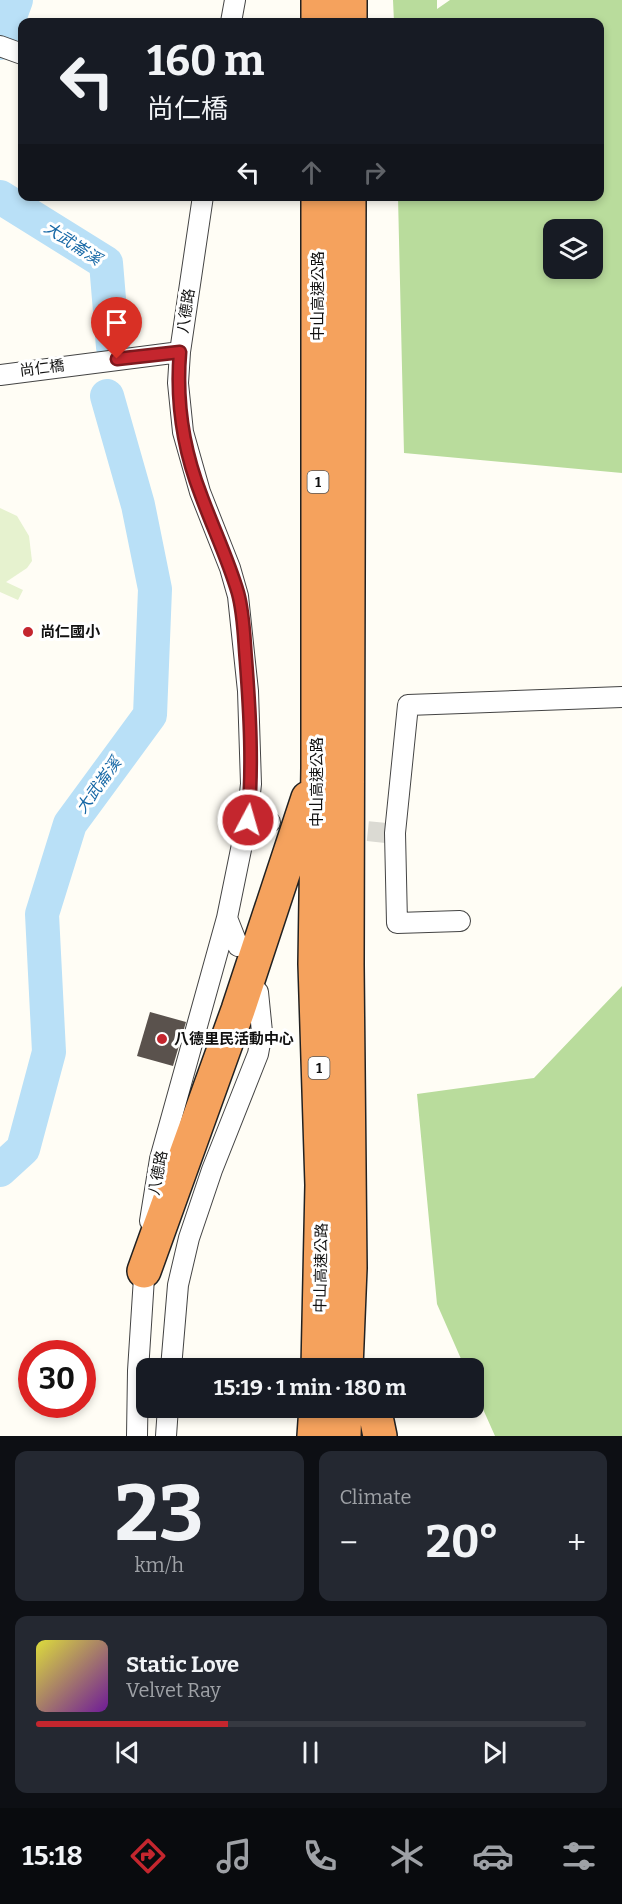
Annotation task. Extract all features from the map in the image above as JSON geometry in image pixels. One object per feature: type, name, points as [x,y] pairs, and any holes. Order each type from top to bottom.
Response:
[{"type":"highway","points":[[318,0],[318,18]]},
{"type":"highway","points":[[350,0],[350,18]]},
{"type":"highway","name":"中山高速公路","points":[[318,201],[318,768],[315,964],[322,1185],[318,1358]]},
{"type":"highway","name":"中山高速公路","points":[[346,1358],[350,1268],[347,964],[349,201]]},
{"type":"highway","points":[[144,1271],[238,1010],[318,768]]},
{"type":"highway","points":[[347,964],[358,1023],[367,1111],[368,1358]]},
{"type":"highway","points":[[314,1436],[315,1418]]},
{"type":"highway","points":[[344,1436],[345,1418]]},
{"type":"highway","points":[[377,1418],[381,1436]]},
{"type":"street","points":[[232,18],[235,0]]},
{"type":"street","points":[[0,46],[18,53]]},
{"type":"street","name":"八德路","points":[[137,1436],[144,1271],[160,1159],[227,918],[248,820],[251,784],[248,691],[238,596],[230,568],[200,492],[183,432],[178,383],[180,352],[202,201]]},
{"type":"street","name":"尚仁橋","points":[[6,373],[180,352]]},
{"type":"street","points":[[460,921],[397,923],[390,833],[408,705],[622,697]]},
{"type":"street","points":[[248,820],[270,822]]},
{"type":"street","points":[[227,918],[238,946]]},
{"type":"street","points":[[172,1358],[178,1285],[189,1238],[212,1170],[258,1054],[262,1032],[258,992]]},
{"type":"street","points":[[166,1436],[167,1418]]},
{"type":"green space","points":[[393,0],[437,0],[437,9],[450,0],[622,0],[622,473],[404,453],[398,201],[604,201],[604,18],[394,18]]},
{"type":"green space","points":[[0,508],[17,516],[29,536],[32,561],[27,568],[6,582],[23,590],[18,600],[0,592]]},
{"type":"green space","points":[[622,986],[622,1436],[495,1436],[484,1411],[484,1358],[461,1358],[437,1304],[417,1094],[534,1078]]},
{"type":"building","name":"八德里民活動中心","points":[[150,1012],[186,1022],[173,1066],[137,1056]]},
{"type":"waterway","points":[[0,43],[16,0]]},
{"type":"waterway","name":"大武崙溪","points":[[0,197],[106,263],[113,347]]},
{"type":"waterway","name":"大武崙溪","points":[[0,1170],[23,1149],[49,1052],[42,914],[70,824],[150,715],[155,589],[138,505],[107,396]]},
{"type":"tunnel","points":[[338,828],[386,833]]},
{"type":"place","name":"尚仁國小","points":[[28,632]]},
{"type":"place","name":"八德里民活動中心","points":[[162,1039]]},
{"type":"route","points":[[117,359],[180,352],[178,383],[183,432],[200,492],[230,568],[243,624],[251,784],[248,820]]}]
